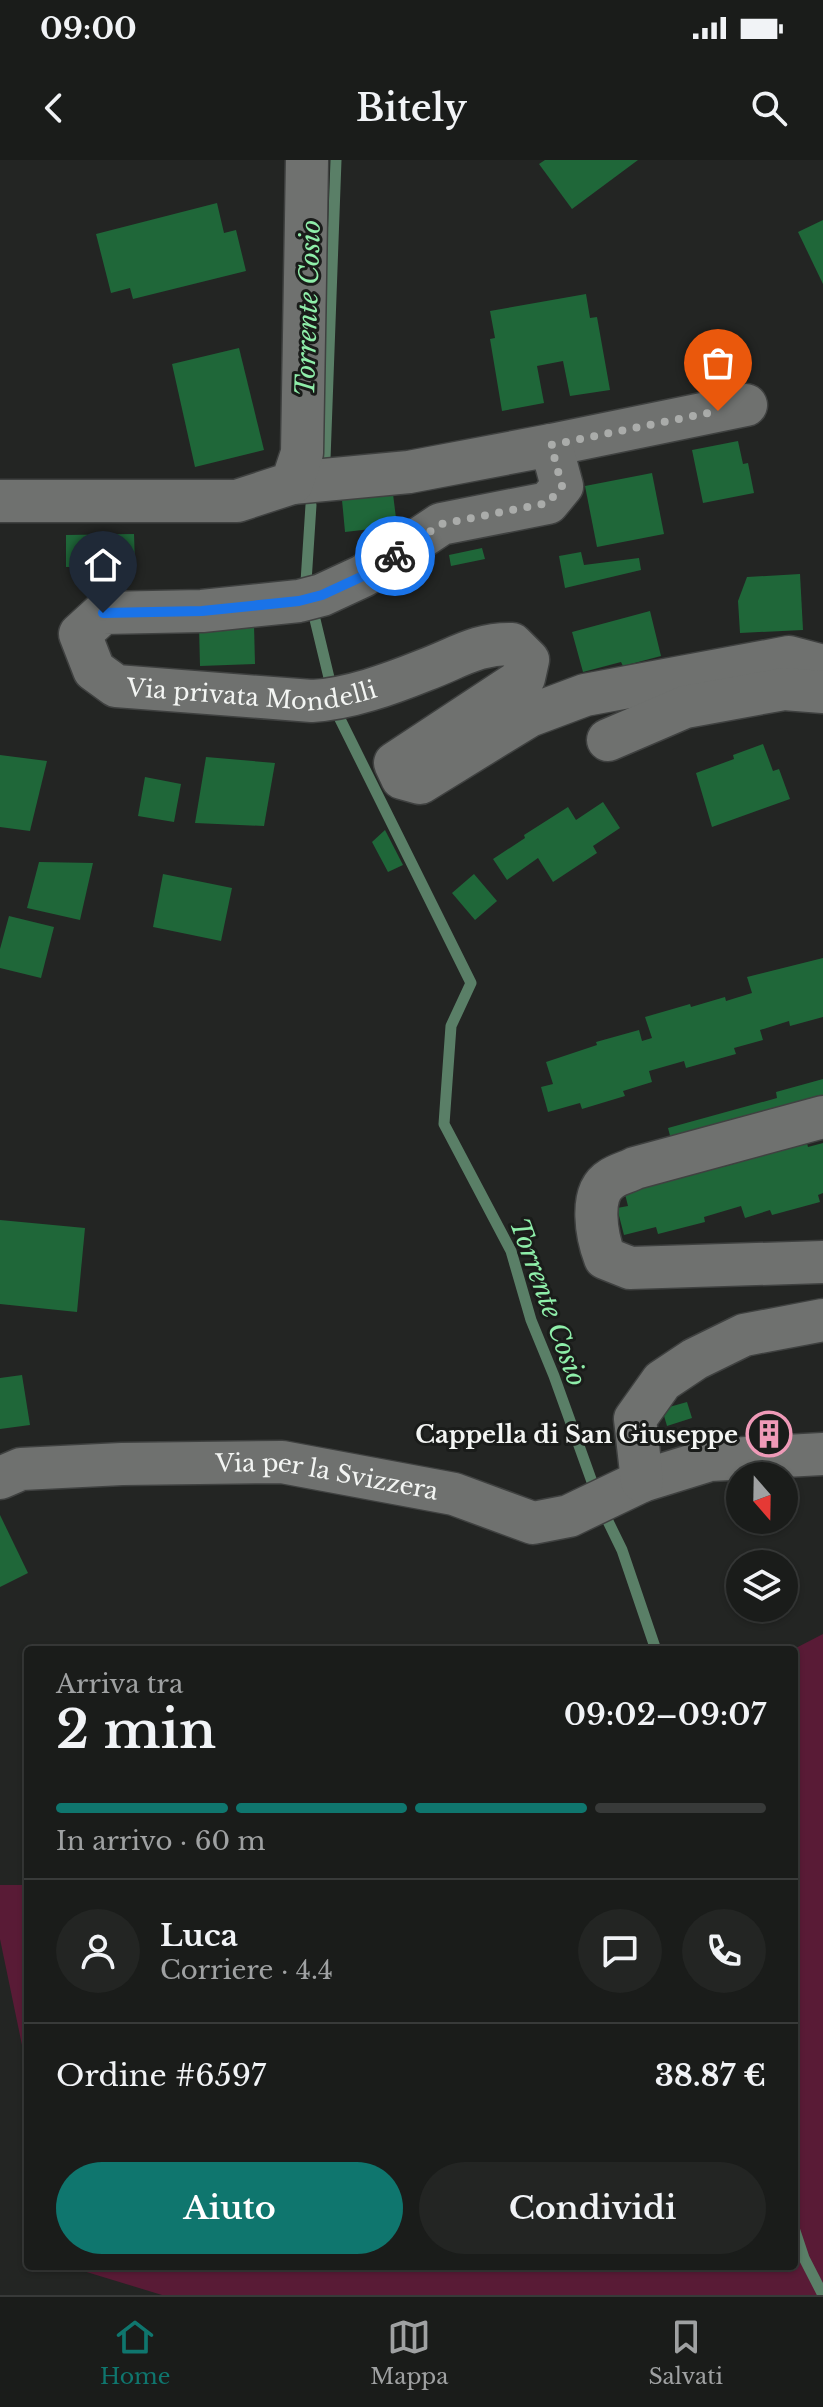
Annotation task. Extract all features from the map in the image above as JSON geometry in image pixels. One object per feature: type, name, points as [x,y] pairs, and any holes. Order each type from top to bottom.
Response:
[{"type":"street","points":[[292,483],[302,453],[307,160]]},
{"type":"street","points":[[0,501],[237,501],[292,483],[409,472],[746,405]]},
{"type":"street","name":"Via privata Mondelli","points":[[551,445],[562,486],[548,503],[441,524],[363,576],[310,598],[202,611],[103,613],[80,634],[94,670],[116,686],[333,700],[408,676],[490,644],[512,644],[528,660],[524,678],[395,763],[402,778],[420,783],[529,716],[585,695],[789,657],[823,666]]},
{"type":"street","points":[[608,740],[685,707],[784,689],[823,692]]},
{"type":"street","points":[[823,1117],[635,1168],[609,1180],[598,1194],[598,1240],[605,1258],[630,1268],[823,1262]]},
{"type":"street","points":[[642,1481],[635,1419],[662,1381],[695,1359],[744,1335],[823,1320]]},
{"type":"street","name":"Via per la Svizzera","points":[[0,1478],[21,1469],[282,1462],[454,1494],[533,1523],[569,1516],[642,1481],[710,1460],[823,1454]]},
{"type":"shaded area","points":[[823,1634],[823,2295],[162,2295],[80,2270],[798,2270],[798,1647]]},
{"type":"shaded area","points":[[0,1885],[24,1885],[24,2055],[0,1939]]},
{"type":"building","points":[[545,160],[638,160],[572,209],[539,164]]},
{"type":"building","points":[[217,203],[224,233],[236,230],[246,271],[133,299],[130,288],[111,293],[96,234]]},
{"type":"building","points":[[823,220],[823,284],[798,232]]},
{"type":"building","points":[[586,294],[590,318],[597,317],[610,390],[570,396],[563,361],[537,366],[544,403],[502,411],[490,339],[495,338],[490,311]]},
{"type":"building","points":[[239,348],[264,450],[195,467],[172,364]]},
{"type":"building","points":[[738,441],[743,464],[748,463],[754,493],[703,503],[692,450]]},
{"type":"building","points":[[652,473],[664,534],[597,547],[585,486]]},
{"type":"building","points":[[393,494],[397,526],[345,532],[342,500]]},
{"type":"building","points":[[134,534],[135,566],[66,567],[66,535]]},
{"type":"building","points":[[482,548],[485,559],[451,566],[449,555]]},
{"type":"building","points":[[581,552],[584,565],[639,558],[641,570],[565,588],[559,556]]},
{"type":"building","points":[[800,574],[803,630],[740,633],[738,601],[747,577]]},
{"type":"building","points":[[650,611],[661,656],[583,672],[572,632]]},
{"type":"building","points":[[254,625],[255,664],[200,666],[199,626]]},
{"type":"building","points":[[763,744],[773,771],[779,769],[790,799],[712,827],[696,773]]},
{"type":"building","points":[[0,755],[47,761],[30,831],[0,827]]},
{"type":"building","points":[[206,757],[275,763],[264,826],[195,823]]},
{"type":"building","points":[[145,777],[181,784],[174,822],[138,816]]},
{"type":"building","points":[[603,802],[620,828],[593,846],[597,853],[553,882],[538,858],[507,880],[493,859],[568,807],[576,820]]},
{"type":"building","points":[[385,830],[403,865],[388,872],[372,842]]},
{"type":"building","points":[[39,862],[93,863],[80,920],[27,908]]},
{"type":"building","points":[[163,874],[232,888],[221,941],[153,927]]},
{"type":"building","points":[[474,874],[497,901],[475,920],[452,893]]},
{"type":"building","points":[[9,916],[54,927],[41,978],[0,968],[0,949]]},
{"type":"building","points":[[823,958],[823,1017],[790,1026],[789,1021],[760,1030],[763,1040],[734,1048],[736,1054],[686,1068],[684,1061],[649,1071],[652,1082],[623,1091],[625,1096],[582,1109],[580,1103],[548,1112],[541,1087],[553,1084],[546,1062],[597,1045],[596,1042],[639,1030],[642,1041],[652,1038],[645,1017],[690,1004],[691,1007],[725,997],[726,1001],[752,993],[747,977]]},
{"type":"building","points":[[823,1079],[823,1106],[673,1147],[668,1128],[777,1098],[776,1092]]},
{"type":"building","points":[[807,1143],[808,1147],[823,1143],[823,1193],[818,1195],[820,1202],[772,1215],[770,1210],[745,1218],[741,1206],[704,1217],[705,1222],[658,1234],[656,1227],[624,1235],[617,1208],[628,1206],[623,1186],[715,1155],[723,1167]]},
{"type":"building","points":[[0,1220],[85,1228],[77,1312],[0,1304]]},
{"type":"building","points":[[22,1375],[30,1425],[0,1429],[0,1378]]},
{"type":"building","points":[[687,1402],[692,1418],[667,1426],[662,1409]]},
{"type":"building","name":"Cappella di San Giuseppe","points":[[775,1421],[781,1443],[764,1447],[758,1426]]},
{"type":"building","points":[[0,1515],[28,1573],[0,1587]]},
{"type":"waterway","name":"Torrente Cosio","points":[[325,459],[336,160]]},
{"type":"waterway","name":"Torrente Cosio","points":[[311,505],[306,582],[331,686]]},
{"type":"waterway","name":"Torrente Cosio","points":[[337,713],[471,983],[451,1026],[444,1124],[511,1251],[531,1320],[596,1493]]},
{"type":"waterway","name":"Torrente Cosio","points":[[602,1509],[622,1550],[655,1646]]},
{"type":"waterway","name":"Torrente Cosio","points":[[798,2240],[823,2295]]},
{"type":"way so far","points":[[395,556],[441,524],[548,503],[562,486],[551,445],[718,411]]},
{"type":"place","name":"Cappella di San Giuseppe","points":[[769,1434]]},
{"type":"route","points":[[103,613],[202,611],[299,601],[322,595],[363,576],[395,556]]}]
